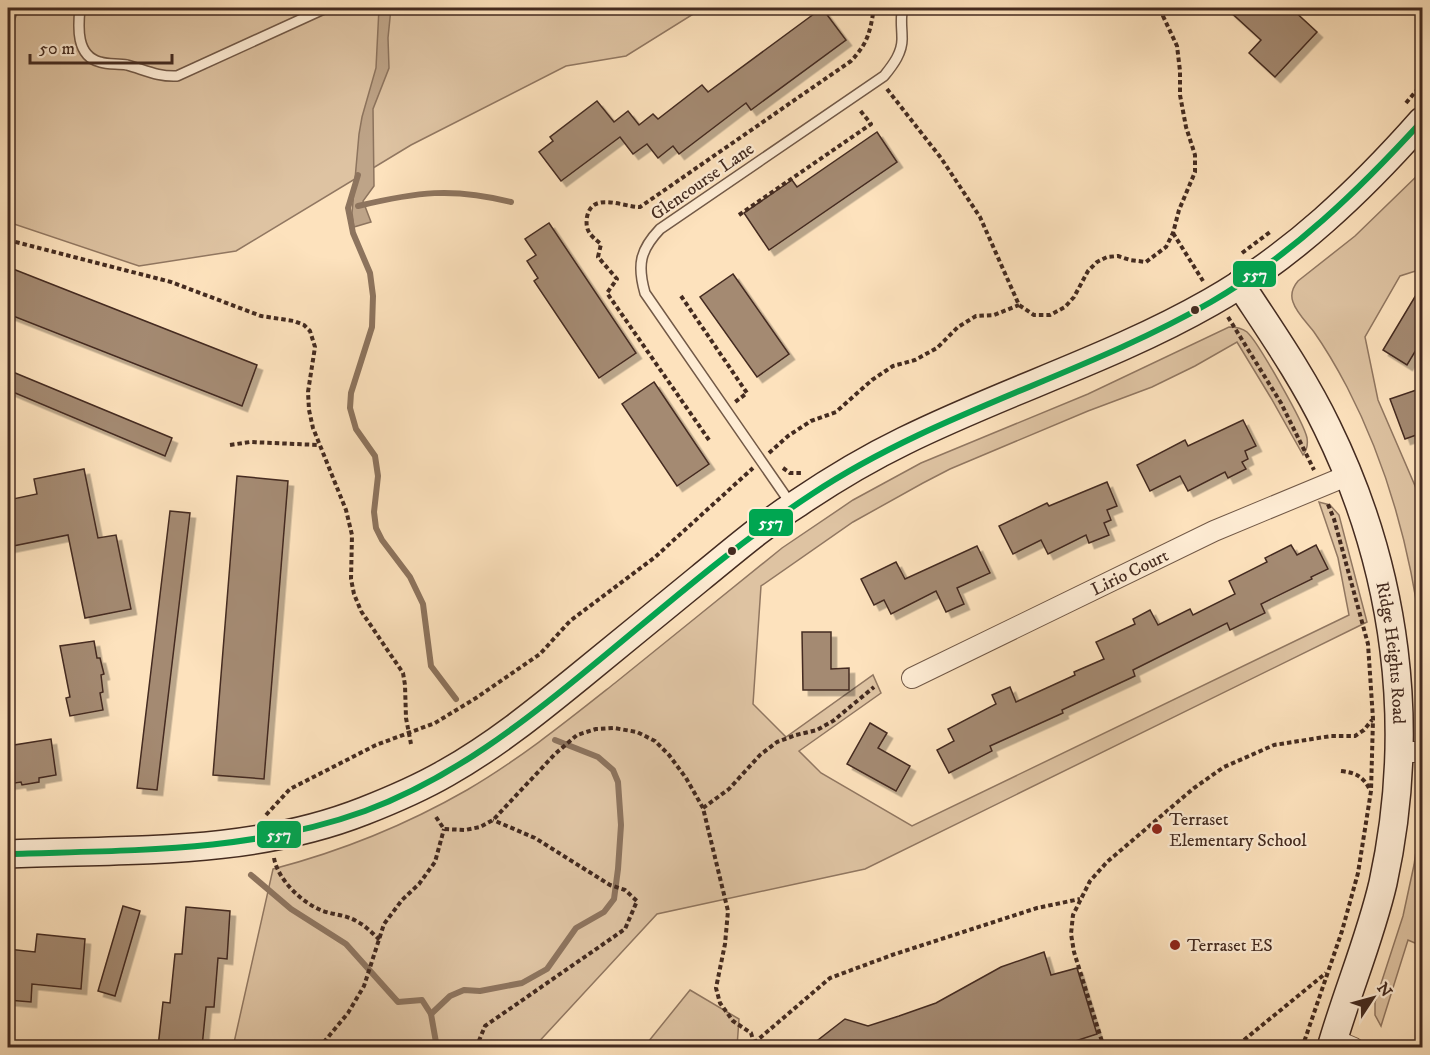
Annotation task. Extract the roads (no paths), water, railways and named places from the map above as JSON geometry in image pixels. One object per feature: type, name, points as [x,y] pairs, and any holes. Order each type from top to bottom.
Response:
[{"type":"street","points":[[8,854],[165,851],[248,842],[312,829],[394,799],[447,773],[520,725],[736,549],[792,506],[846,472],[903,441],[1160,330],[1209,284],[1306,234],[1337,209],[1388,160],[1412,115]]},
{"type":"street","name":"Ridge Heights Road","points":[[1237,271],[1327,426],[1349,475],[1372,537],[1385,591],[1394,645],[1399,702],[1411,752],[1394,820],[1383,883],[1339,1045]]},
{"type":"street","name":"Lirio Court","points":[[912,678],[1214,531],[1349,475]]},
{"type":"lane","points":[[80,8],[78,22],[82,49],[88,58],[101,63],[124,64],[162,76],[177,76],[326,8]]},
{"type":"lane","name":"Glencourse Lane","points":[[792,506],[645,293],[640,264],[650,240],[660,229],[879,80],[894,64],[900,52],[903,8]]},
{"type":"waterway","points":[[358,175],[348,208],[353,233],[370,273],[373,296],[372,327],[351,393],[350,408],[356,429],[375,456],[378,476],[374,512],[376,528],[382,540],[410,577],[423,604],[431,666],[456,699]]},
{"type":"waterway","points":[[358,206],[398,197],[434,193],[470,194],[511,202]]},
{"type":"waterway","points":[[431,1014],[450,996],[464,990],[480,991],[522,983],[547,969],[576,928],[604,912],[614,899],[621,825],[618,782],[613,770],[598,757],[555,740]]},
{"type":"waterway","points":[[251,875],[291,909],[346,944],[398,1002],[422,1000],[431,1014],[437,1048]]},
{"type":"place","name":"Terraset Elementary School","points":[[1157,829]]},
{"type":"place","name":"Terraset ES","points":[[1175,945]]}]
